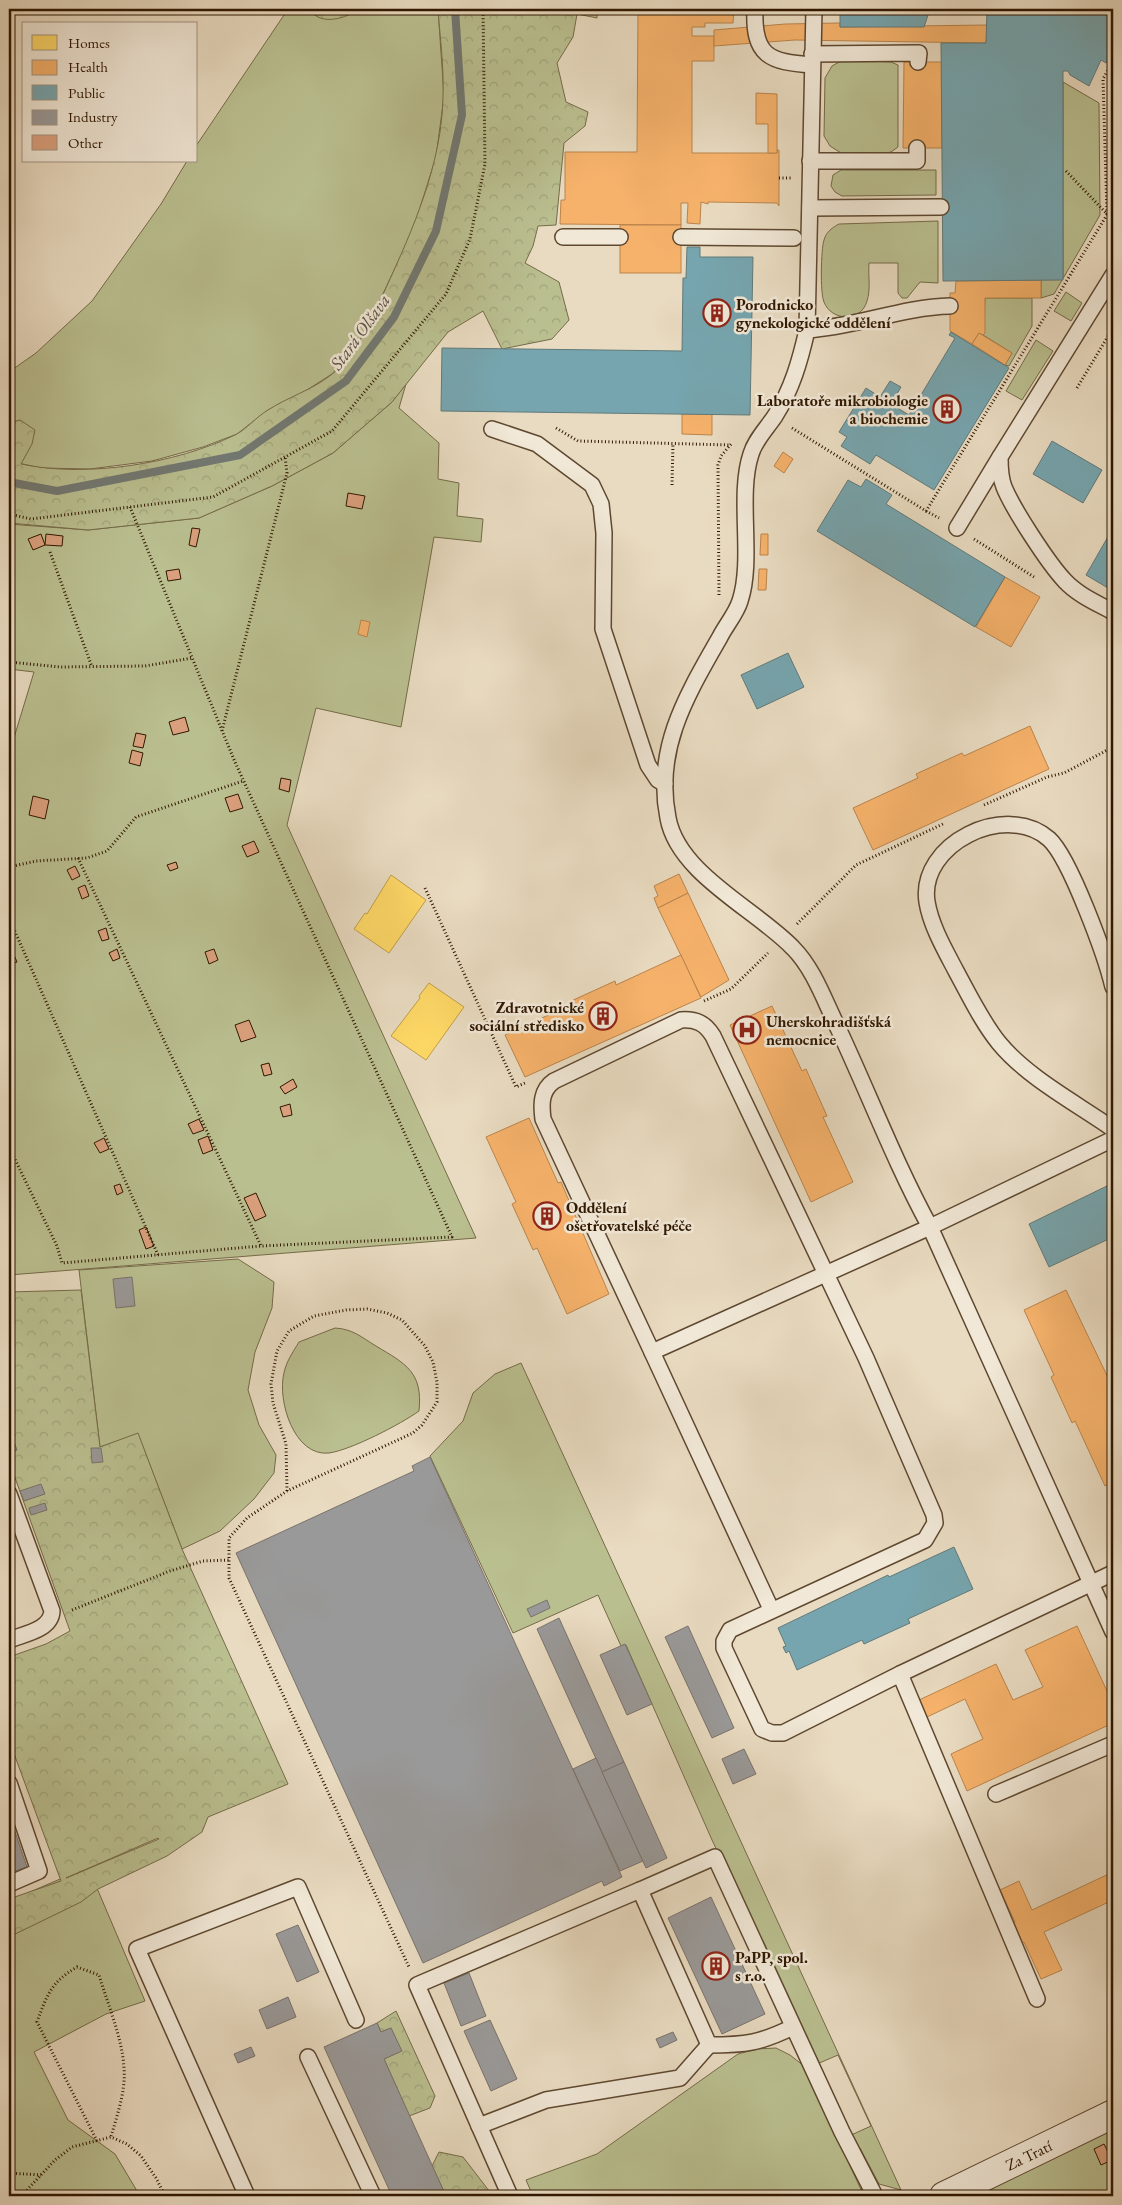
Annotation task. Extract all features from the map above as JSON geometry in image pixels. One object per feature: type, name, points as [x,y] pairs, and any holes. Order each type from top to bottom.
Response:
[{"type":"street","name":"Za Tratí","points":[[944,2196],[1113,2114]]},
{"type":"lane","points":[[755,9],[756,37],[765,54],[791,64],[812,59],[919,53],[918,62]]},
{"type":"lane","points":[[814,9],[808,330],[798,370],[788,394],[751,453],[747,471],[743,580],[740,602],[676,722],[667,752],[665,784],[668,820],[678,842],[693,864],[710,881],[794,948],[814,979],[859,1072],[915,1199],[930,1227],[1113,1632]]},
{"type":"lane","points":[[810,161],[917,161],[917,148]]},
{"type":"lane","points":[[810,208],[941,207]]},
{"type":"lane","points":[[563,237],[620,237]]},
{"type":"lane","points":[[681,237],[794,238]]},
{"type":"lane","points":[[956,528],[1113,275]]},
{"type":"lane","points":[[808,330],[846,327],[922,308],[950,306]]},
{"type":"lane","points":[[492,429],[537,444],[592,485],[601,504],[604,533],[603,629],[648,764],[658,780],[665,784]]},
{"type":"lane","points":[[1000,456],[1000,473],[1010,499],[1065,582],[1113,612]]},
{"type":"lane","points":[[1113,987],[1108,966],[1066,862],[1049,839],[1029,826],[1014,824],[976,831],[942,855],[930,871],[926,890],[929,912],[943,947],[999,1043],[1043,1083],[1113,1129]]},
{"type":"lane","points":[[771,1609],[543,1119],[542,1103],[546,1089],[554,1081],[682,1020],[691,1019],[701,1022],[714,1036],[932,1505],[935,1523],[925,1540],[734,1626],[724,1641],[724,1648],[762,1729],[766,1732],[783,1733],[900,1674],[1113,1574]]},
{"type":"lane","points":[[652,1352],[930,1227],[1113,1139]]},
{"type":"lane","points":[[9,1494],[52,1611],[50,1620],[44,1626],[9,1640]]},
{"type":"lane","points":[[900,1674],[1037,1999]]},
{"type":"lane","points":[[996,1794],[1113,1744]]},
{"type":"lane","points":[[9,1783],[39,1871],[9,1884]]},
{"type":"lane","points":[[510,2196],[418,1985],[715,1857],[842,2132],[875,2196]]},
{"type":"lane","points":[[248,2196],[137,1949],[298,1887],[356,2020]]},
{"type":"lane","points":[[640,1890],[709,2045]]},
{"type":"lane","points":[[479,2126],[546,2100],[680,2078],[709,2045],[747,2045],[768,2039],[793,2027]]},
{"type":"lane","points":[[308,2056],[373,2196]]},
{"type":"path","points":[[9,514],[31,519],[212,497],[332,431],[446,294],[470,239],[485,164],[483,9]]},
{"type":"path","points":[[1107,214],[1103,79],[1113,61]]},
{"type":"path","points":[[1066,171],[1107,214]]},
{"type":"path","points":[[926,511],[1113,205]]},
{"type":"path","points":[[1077,388],[1113,328]]},
{"type":"path","points":[[785,424],[1051,588],[1065,582]]},
{"type":"path","points":[[556,428],[578,441],[730,445]]},
{"type":"path","points":[[672,485],[673,443]]},
{"type":"path","points":[[222,732],[287,472],[285,457]]},
{"type":"path","points":[[9,1146],[57,1246],[62,1263],[260,1246],[452,1237],[222,732],[130,507]]},
{"type":"path","points":[[50,552],[92,667]]},
{"type":"path","points":[[1113,637],[1113,651]]},
{"type":"path","points":[[9,662],[60,667],[145,666],[192,658]]},
{"type":"path","points":[[976,809],[1047,777],[1064,773],[1113,747]]},
{"type":"path","points":[[9,867],[36,861],[78,858],[107,851],[136,817],[244,781]]},
{"type":"path","points":[[695,1005],[731,989],[856,865],[950,821]]},
{"type":"path","points":[[78,858],[260,1246]]},
{"type":"path","points":[[425,888],[516,1087],[534,1079]]},
{"type":"path","points":[[9,918],[158,1255]]},
{"type":"path","points":[[287,1491],[286,1444],[273,1404],[272,1384],[277,1351],[289,1330],[314,1316],[346,1310],[367,1309],[387,1313],[402,1320],[425,1346],[433,1362],[438,1382],[437,1402],[430,1416],[413,1433],[287,1491],[247,1518],[229,1538],[229,1578],[418,1985]]},
{"type":"path","points":[[52,1611],[79,1609],[170,1571],[203,1561],[229,1560]]},
{"type":"path","points":[[97,2140],[37,2022],[48,1992],[60,1976],[77,1967],[99,1975],[122,2049],[123,2090],[111,2137]]},
{"type":"path","points":[[24,2196],[42,2174],[72,2147],[111,2137],[127,2144],[141,2156],[156,2178],[165,2196]]},
{"type":"path","points":[[9,2173],[42,2174]]},
{"type":"green space","points":[[288,9],[438,9],[444,96],[436,157],[413,230],[374,313],[358,344],[332,374],[299,395],[268,410],[237,434],[203,447],[152,461],[90,469],[41,468],[9,461],[9,372],[36,353],[92,301],[161,204],[186,162],[198,162],[198,143]]},
{"type":"green space","points":[[309,9],[360,9],[341,18],[327,19],[314,15]]},
{"type":"green space","points":[[438,9],[597,9],[597,18],[577,14],[573,37],[557,63],[566,102],[588,112],[585,126],[564,143],[556,225],[538,226],[533,246],[525,263],[559,282],[569,320],[552,339],[502,349],[483,311],[448,332],[392,402],[333,453],[272,486],[199,518],[88,530],[9,523],[9,423],[20,420],[35,430],[32,444],[21,464],[46,468],[101,469],[158,461],[185,454],[235,435],[268,410],[324,380],[348,358],[369,324],[395,267],[415,220],[432,171],[441,121],[443,96]]},
{"type":"green space","points":[[843,60],[891,62],[898,65],[898,147],[891,152],[882,154],[841,153],[830,146],[824,136],[825,78],[832,66]]},
{"type":"green space","points":[[1063,82],[1099,103],[1100,215],[1054,294],[1041,298],[1041,279],[1063,277]]},
{"type":"green space","points":[[1113,84],[1113,185],[1110,182],[1110,89]]},
{"type":"green space","points":[[841,170],[936,170],[936,195],[842,196],[835,192],[831,186],[833,175]]},
{"type":"green space","points":[[938,221],[938,283],[920,282],[907,298],[902,298],[898,293],[898,263],[869,263],[869,292],[864,308],[853,316],[846,317],[833,313],[828,308],[823,297],[821,281],[822,261],[824,240],[832,228],[839,224]]},
{"type":"green space","points":[[1066,292],[1082,303],[1071,321],[1054,311]]},
{"type":"green space","points":[[985,298],[1032,298],[1032,326],[1009,366],[1005,365],[1012,353],[983,335]]},
{"type":"green space","points":[[1036,340],[1053,351],[1022,400],[1006,391]]},
{"type":"green space","points":[[406,384],[399,408],[439,443],[438,479],[459,483],[457,516],[483,519],[481,542],[434,537],[401,727],[316,708],[287,825],[476,1238],[9,1275],[9,754],[34,672],[9,669],[9,524],[88,530],[199,518],[272,486],[333,453],[392,402]]},
{"type":"green space","points":[[238,1259],[274,1282],[272,1308],[255,1352],[248,1390],[259,1425],[276,1455],[274,1473],[254,1499],[220,1531],[182,1549],[138,1434],[100,1447],[79,1270]]},
{"type":"green space","points":[[81,1290],[100,1447],[138,1433],[182,1549],[288,1784],[208,1817],[202,1832],[167,1856],[98,1889],[81,1902],[9,1937],[9,1899],[61,1881],[9,1740],[9,1657],[46,1644],[70,1631],[9,1461],[9,1292]],"holes":[[[158,1838],[159,1839],[66,1878]]]},
{"type":"green space","points":[[335,1328],[357,1334],[404,1364],[415,1378],[418,1387],[420,1398],[419,1411],[400,1423],[350,1447],[329,1453],[317,1452],[306,1446],[291,1425],[286,1411],[282,1384],[288,1361],[299,1342]]},
{"type":"green space","points":[[521,1363],[901,2190],[879,2184],[860,2148],[855,2150],[849,2136],[871,2126],[838,2055],[817,2064],[712,1840],[626,1645],[621,1646],[598,1595],[513,1633],[430,1456],[463,1421],[473,1393],[495,1374]]},
{"type":"green space","points":[[88,1867],[145,2001],[106,2014],[34,2052],[68,2120],[115,2154],[140,2196],[9,2196],[9,1901]]},
{"type":"green space","points":[[396,2011],[435,2096],[430,2108],[409,2116],[384,2059],[401,2051],[391,2028],[381,2032],[377,2023]]},
{"type":"green space","points":[[776,2048],[790,2055],[804,2066],[864,2196],[533,2196],[526,2180],[597,2154],[738,2054],[756,2049]]},
{"type":"green space","points":[[1113,2129],[1113,2196],[976,2196],[995,2187]]},
{"type":"green space","points":[[439,2152],[463,2157],[493,2196],[446,2196],[432,2166]]},
{"type":"building: Homes","points":[[391,875],[426,900],[389,953],[354,929],[365,913],[367,914]]},
{"type":"building: Homes","points":[[429,983],[464,1007],[426,1060],[391,1036]]},
{"type":"building: Health","points":[[638,9],[734,9],[733,23],[705,23],[705,27],[692,27],[692,36],[714,36],[714,61],[692,61],[692,153],[777,153],[777,150],[779,150],[779,206],[777,203],[708,202],[708,204],[701,202],[700,224],[687,223],[688,203],[681,203],[681,225],[560,224],[561,200],[565,200],[565,152],[637,152]]},
{"type":"building: Health","points":[[840,23],[840,27],[987,25],[986,43],[795,40],[714,46],[714,30],[785,24]]},
{"type":"building: Health","points":[[904,62],[942,62],[942,148],[903,148]]},
{"type":"building: Health","points":[[756,93],[777,94],[777,153],[768,153],[768,124],[756,124]]},
{"type":"building: Health","points":[[620,225],[681,225],[681,273],[620,273]]},
{"type":"building: Health","points":[[1041,280],[1041,298],[985,298],[985,333],[983,335],[979,333],[972,344],[950,331],[950,293],[955,293],[956,281]]},
{"type":"building: Health","points":[[979,333],[1012,353],[1005,365],[972,344]]},
{"type":"building: Health","points":[[682,414],[712,414],[712,435],[682,434]]},
{"type":"building: Health","points":[[783,452],[793,459],[784,473],[774,466]]},
{"type":"building: Health","points":[[761,534],[768,534],[768,555],[760,555]]},
{"type":"building: Health","points":[[759,569],[767,569],[766,590],[758,590]]},
{"type":"building: Health","points":[[1005,577],[1040,597],[1011,647],[976,627]]},
{"type":"building: Health","points":[[361,620],[370,622],[367,637],[358,634]]},
{"type":"building: Health","points":[[1030,726],[1049,769],[873,850],[853,808],[918,778],[916,774],[962,753],[964,756]]},
{"type":"building: Health","points":[[679,874],[688,893],[658,908],[654,898],[658,896],[654,886]]},
{"type":"building: Health","points":[[688,893],[729,980],[701,997],[658,908]]},
{"type":"building: Health","name":"Zdravotnické sociální středisko","points":[[681,955],[701,998],[525,1077],[505,1035],[570,1005],[569,1002],[615,981],[616,985]]},
{"type":"building: Health","points":[[772,1006],[802,1071],[806,1069],[827,1116],[823,1117],[853,1182],[811,1202],[730,1025]]},
{"type":"building: Health","name":"Oddělení ošetřovatelské péče","points":[[529,1118],[558,1183],[561,1182],[609,1294],[567,1314],[537,1248],[533,1250],[512,1204],[516,1202],[486,1137]]},
{"type":"building: Health","points":[[1066,1290],[1113,1388],[1113,1482],[1105,1486],[1075,1421],[1072,1423],[1051,1377],[1054,1375],[1024,1310]]},
{"type":"building: Health","points":[[1077,1626],[1113,1704],[1113,1723],[967,1791],[951,1754],[983,1739],[965,1699],[927,1717],[919,1700],[996,1664],[1013,1700],[1043,1687],[1025,1650]]},
{"type":"building: Health","points":[[1113,1872],[1113,1900],[1044,1932],[1062,1970],[1041,1979],[1024,1942],[1018,1944],[1009,1925],[1015,1922],[1000,1890],[1019,1881],[1032,1910]]},
{"type":"building: Public","points":[[840,9],[930,9],[924,27],[840,27]]},
{"type":"building: Public","points":[[987,9],[1113,9],[1113,50],[1106,63],[1101,60],[1089,86],[1070,75],[1068,71],[1063,71],[1063,280],[943,281],[941,43],[986,43]]},
{"type":"building: Public","name":"Porodnicko gynekologické oddělení","points":[[687,247],[700,247],[700,257],[753,257],[750,415],[441,411],[442,348],[682,351],[683,278],[686,278]]},
{"type":"building: Public","name":"Laboratoře mikrobiologie a biochemie","points":[[951,332],[1009,368],[934,490],[876,455],[870,464],[841,446],[847,437],[839,432],[866,388],[880,397],[890,381],[901,387],[891,404],[909,415],[955,338],[949,335]]},
{"type":"building: Public","points":[[1052,441],[1102,470],[1083,503],[1033,474]]},
{"type":"building: Public","points":[[866,479],[892,495],[886,504],[1005,577],[975,627],[817,531],[848,480],[861,487]]},
{"type":"building: Public","points":[[1113,528],[1113,591],[1086,575]]},
{"type":"building: Public","points":[[788,653],[804,687],[757,709],[741,675]]},
{"type":"building: Public","points":[[1113,1183],[1113,1237],[1049,1267],[1029,1224]]},
{"type":"building: Public","points":[[954,1547],[973,1589],[908,1619],[910,1623],[864,1644],[862,1640],[797,1670],[789,1651],[786,1653],[783,1647],[786,1646],[778,1628],[888,1575],[889,1577]]},
{"type":"building: Industry","points":[[132,1277],[135,1306],[116,1308],[113,1279]]},
{"type":"building: Industry","points":[[9,1428],[17,1450],[9,1453]]},
{"type":"building: Industry","points":[[91,1448],[101,1448],[103,1462],[92,1463]]},
{"type":"building: Industry","points":[[430,1457],[622,1877],[604,1886],[602,1881],[423,1963],[236,1553],[414,1471],[412,1466]]},
{"type":"building: Industry","points":[[41,1484],[45,1494],[24,1501],[20,1491]]},
{"type":"building: Industry","points":[[45,1503],[47,1510],[31,1515],[29,1508]]},
{"type":"building: Industry","points":[[547,1600],[550,1608],[531,1617],[527,1609]]},
{"type":"building: Industry","points":[[559,1618],[624,1762],[602,1772],[537,1629]]},
{"type":"building: Industry","points":[[688,1626],[734,1728],[712,1738],[665,1637]]},
{"type":"building: Industry","points":[[625,1644],[652,1704],[627,1715],[600,1655]]},
{"type":"building: Industry","points":[[744,1749],[756,1774],[733,1784],[722,1759]]},
{"type":"building: Industry","points":[[596,1758],[643,1861],[620,1871],[573,1769]]},
{"type":"building: Industry","points":[[624,1762],[667,1858],[646,1868],[602,1772]]},
{"type":"building: Industry","points":[[9,1814],[27,1867],[9,1873]]},
{"type":"building: Industry","name":"PaPP, spol. s r.o.","points":[[711,1897],[765,2014],[722,2034],[668,1918]]},
{"type":"building: Industry","points":[[298,1925],[319,1972],[297,1982],[276,1934]]},
{"type":"building: Industry","points":[[469,1973],[486,2016],[461,2026],[444,1983]]},
{"type":"building: Industry","points":[[288,1997],[296,2017],[267,2029],[259,2010]]},
{"type":"building: Industry","points":[[490,2020],[517,2079],[491,2091],[464,2031]]},
{"type":"building: Industry","points":[[377,2023],[381,2032],[391,2028],[402,2051],[384,2059],[446,2196],[392,2196],[324,2047]]},
{"type":"building: Industry","points":[[673,2032],[677,2040],[660,2048],[656,2039]]},
{"type":"building: Industry","points":[[251,2047],[255,2056],[238,2063],[234,2054]]},
{"type":"building: Other","points":[[348,493],[365,496],[362,509],[346,506]]},
{"type":"building: Other","points":[[192,528],[200,529],[196,547],[189,545]]},
{"type":"building: Other","points":[[41,534],[45,545],[33,550],[28,539]]},
{"type":"building: Other","points":[[46,534],[63,536],[62,546],[45,545]]},
{"type":"building: Other","points":[[179,569],[181,579],[168,581],[166,571]]},
{"type":"building: Other","points":[[185,717],[189,731],[173,735],[169,722]]},
{"type":"building: Other","points":[[136,733],[146,735],[143,748],[133,746]]},
{"type":"building: Other","points":[[132,750],[143,753],[140,766],[129,763]]},
{"type":"building: Other","points":[[281,778],[291,780],[289,792],[279,789]]},
{"type":"building: Other","points":[[238,794],[243,808],[230,812],[225,798]]},
{"type":"building: Other","points":[[33,796],[49,800],[45,819],[29,815]]},
{"type":"building: Other","points":[[254,841],[259,852],[247,857],[242,846]]},
{"type":"building: Other","points":[[176,862],[178,868],[170,871],[167,865]]},
{"type":"building: Other","points":[[75,866],[80,876],[72,880],[67,870]]},
{"type":"building: Other","points":[[85,885],[89,896],[82,899],[78,888]]},
{"type":"building: Other","points":[[106,928],[109,939],[102,941],[98,931]]},
{"type":"building: Other","points":[[117,949],[120,958],[113,961],[109,953]]},
{"type":"building: Other","points":[[214,949],[218,960],[209,964],[205,952]]},
{"type":"building: Other","points":[[14,955],[17,962],[9,965],[9,957]]},
{"type":"building: Other","points":[[249,1020],[256,1037],[241,1042],[235,1025]]},
{"type":"building: Other","points":[[269,1063],[272,1074],[264,1076],[261,1065]]},
{"type":"building: Other","points":[[293,1079],[297,1087],[285,1094],[280,1087]]},
{"type":"building: Other","points":[[290,1104],[292,1115],[283,1117],[280,1107]]},
{"type":"building: Other","points":[[199,1119],[204,1130],[193,1134],[188,1124]]},
{"type":"building: Other","points":[[208,1136],[213,1150],[203,1154],[198,1140]]},
{"type":"building: Other","points":[[104,1138],[109,1149],[100,1153],[94,1143]]},
{"type":"building: Other","points":[[120,1184],[123,1192],[117,1195],[114,1186]]},
{"type":"building: Other","points":[[256,1193],[266,1216],[255,1221],[244,1198]]},
{"type":"building: Other","points":[[146,1227],[154,1246],[146,1249],[139,1230]]},
{"type":"building: Other","points":[[1104,2144],[1112,2160],[1101,2165],[1094,2149]]},
{"type":"waterway","name":"Stará Olšava","points":[[9,482],[57,491],[240,455],[346,381],[394,317],[436,231],[462,115],[455,9]]},
{"type":"place","name":"Porodnicko gynekologické oddělení","points":[[717,313]]},
{"type":"place","name":"Laboratoře mikrobiologie a biochemie","points":[[947,409]]},
{"type":"place","name":"Zdravotnické sociální středisko","points":[[603,1016]]},
{"type":"place","name":"Uherskohradišťská nemocnice","points":[[747,1030]]},
{"type":"place","name":"Oddělení ošetřovatelské péče","points":[[547,1216]]},
{"type":"place","name":"PaPP, spol. s r.o.","points":[[716,1966]]}]
